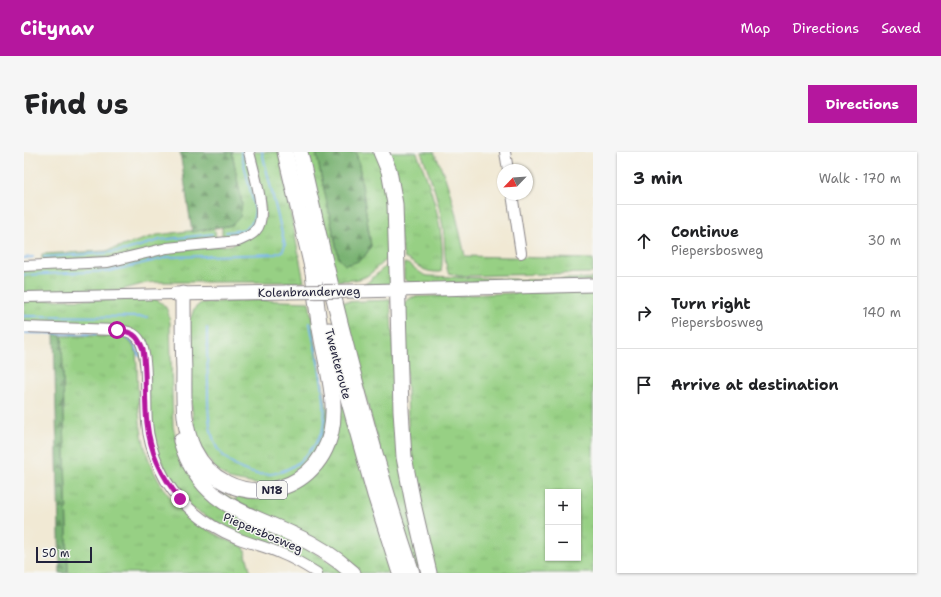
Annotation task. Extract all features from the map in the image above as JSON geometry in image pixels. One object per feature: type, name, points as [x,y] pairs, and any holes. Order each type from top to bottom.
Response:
[{"type":"highway","name":"Twenteroute","points":[[285,152],[313,271],[361,445],[400,573]]},
{"type":"highway","name":"Twenteroute","points":[[300,152],[325,264],[368,427],[412,573]]},
{"type":"highway","points":[[381,152],[389,171],[395,204],[404,456],[429,573]]},
{"type":"highway","name":"N18","points":[[179,294],[185,417],[190,440],[194,450],[206,468],[223,482],[243,490],[274,490],[296,481],[313,468],[324,453],[331,432],[331,391],[318,318],[313,271]]},
{"type":"highway","points":[[179,294],[178,425],[184,452],[195,473],[210,492],[223,502],[312,544],[353,573]]},
{"type":"main road","name":"Kolenbranderweg","points":[[179,294],[593,285]]},
{"type":"street","points":[[24,266],[108,262],[166,248],[238,241],[247,237],[257,230],[262,221],[260,199],[249,152]]},
{"type":"street","points":[[505,152],[507,164]]},
{"type":"street","points":[[513,200],[520,252]]},
{"type":"street","name":"Kolenbranderweg","points":[[24,297],[179,294]]},
{"type":"street","name":"Piepersbosweg","points":[[24,327],[117,330],[129,332],[136,336],[140,342],[144,356],[147,422],[150,443],[162,473],[170,486],[194,513],[207,523],[238,538],[283,554],[317,573]]},
{"type":"green space","points":[[180,152],[232,152],[242,204],[240,217],[232,225],[192,232]]},
{"type":"green space","points":[[232,152],[247,152],[259,222],[248,234],[225,239],[222,235],[222,227],[232,225],[242,204]]},
{"type":"green space","points":[[253,152],[279,152],[304,282],[160,282],[146,283],[117,291],[24,292],[24,268],[165,251],[232,245],[264,222],[266,212]]},
{"type":"green space","points":[[305,152],[316,152],[339,259],[345,264],[361,259],[371,246],[356,152],[378,152],[383,166],[394,257],[383,262],[363,278],[333,281]]},
{"type":"green space","points":[[316,152],[356,152],[371,246],[364,257],[354,263],[345,265],[339,259]]},
{"type":"green space","points":[[384,152],[417,152],[433,198],[440,228],[442,244],[441,272],[425,270],[404,258]]},
{"type":"green space","points":[[421,152],[434,152],[440,164],[453,203],[465,256],[593,259],[593,273],[459,276],[449,273],[445,261],[443,225],[432,183]]},
{"type":"green space","points":[[212,228],[215,231],[216,238],[213,241],[127,256],[44,262],[42,259],[42,254],[106,251],[157,235]]},
{"type":"green space","points":[[404,263],[428,276],[533,280],[593,278],[593,281],[410,283],[404,279]]},
{"type":"green space","points":[[393,264],[391,284],[364,285],[381,270],[388,265]]},
{"type":"green space","points":[[593,290],[593,573],[431,573],[410,480],[404,303],[412,297]]},
{"type":"green space","points":[[155,299],[162,303],[166,308],[170,323],[173,427],[180,453],[189,471],[346,573],[320,573],[240,536],[192,508],[168,477],[155,445],[137,334],[24,324],[24,300]]},
{"type":"green space","points":[[254,300],[309,302],[327,408],[325,436],[314,457],[299,473],[266,486],[229,479],[214,467],[203,452],[194,427],[191,400],[189,323],[194,309],[201,303]]},
{"type":"green space","points":[[390,300],[397,404],[426,573],[417,573],[390,487],[340,302]]},
{"type":"green space","points":[[54,334],[62,336],[68,573],[60,573]]},
{"type":"green space","points":[[62,336],[120,336],[126,338],[132,344],[136,352],[138,405],[143,438],[149,460],[158,479],[170,497],[184,512],[201,526],[244,547],[251,573],[68,573]]},
{"type":"green space","points":[[336,376],[394,573],[358,573],[236,501],[238,495],[315,469]]},
{"type":"waterway","points":[[226,232],[246,228],[250,225],[254,217],[255,210],[241,152]]},
{"type":"waterway","points":[[24,275],[110,271],[169,257],[275,254],[280,252],[283,250],[285,245],[262,152]]},
{"type":"waterway","points":[[44,257],[106,253],[126,250],[160,240],[212,234]]},
{"type":"waterway","points":[[24,258],[33,257]]},
{"type":"waterway","points":[[24,316],[148,317]]},
{"type":"waterway","points":[[207,328],[208,407],[211,432],[217,448],[220,453],[234,465],[254,473],[265,474],[284,470],[293,466],[302,459],[316,443],[323,428],[323,390],[310,323]]},
{"type":"waterway","points":[[24,333],[96,334]]},
{"type":"waterway","points":[[124,336],[134,344],[139,356]]},
{"type":"route","points":[[117,330],[129,332],[136,336],[143,349],[147,422],[150,443],[162,473],[180,499]]}]
